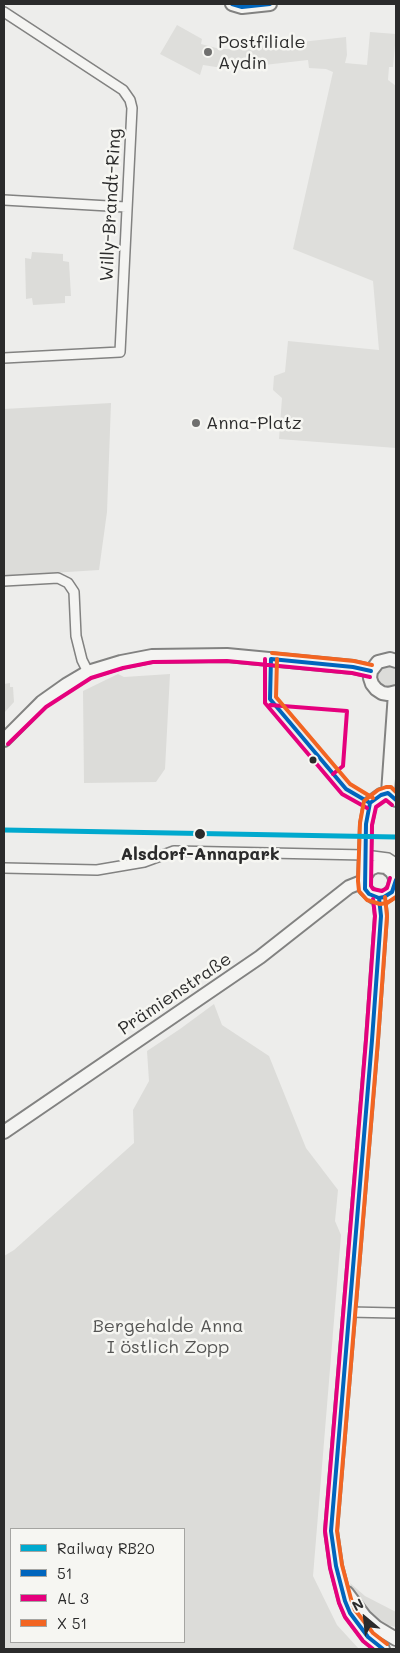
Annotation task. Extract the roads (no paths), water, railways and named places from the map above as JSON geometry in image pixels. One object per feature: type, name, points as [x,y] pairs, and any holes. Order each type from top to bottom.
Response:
[{"type":"main road","points":[[232,4],[242,7],[270,4]]},
{"type":"main road","points":[[4,740],[42,702],[88,672],[121,662],[152,656],[182,654],[227,655],[353,666],[371,671]]},
{"type":"main road","points":[[364,879],[370,870],[378,866],[386,867],[392,872],[396,883],[388,895],[379,898],[369,894],[364,879],[366,824],[370,803],[380,795],[392,796],[395,692],[388,694],[376,689],[370,678],[371,671],[378,662],[390,659],[396,660]]},
{"type":"main road","name":"Prämienstraße","points":[[4,1132],[243,968],[349,887],[364,879]]},
{"type":"main road","points":[[379,898],[380,926],[331,1531],[336,1566],[345,1602],[350,1613],[368,1637],[382,1649]]},
{"type":"main road","points":[[340,1582],[365,1617],[393,1635]]},
{"type":"street","name":"Willy-Brandt-Ring","points":[[4,12],[123,90],[127,94],[132,108],[120,352],[4,358]]},
{"type":"street","points":[[4,200],[126,207]]},
{"type":"street","points":[[4,581],[58,578],[68,582],[74,592],[76,636],[82,660],[88,672]]},
{"type":"street","points":[[4,868],[97,870],[144,862],[174,851],[365,855],[388,858],[396,866]]},
{"type":"street","points":[[349,1312],[396,1313]]},
{"type":"rail line","name":"RB20","points":[[4,830],[396,837]]},
{"type":"place","name":"Postfiliale Aydin","points":[[208,52]]},
{"type":"place","name":"Anna-Platz","points":[[196,423]]},
{"type":"place","name":"Alsdorf-Annapark","points":[[200,834]]},
{"type":"park label","name":"Bergehalde Anna I östlich Zopp","points":[[168,1336]]}]
